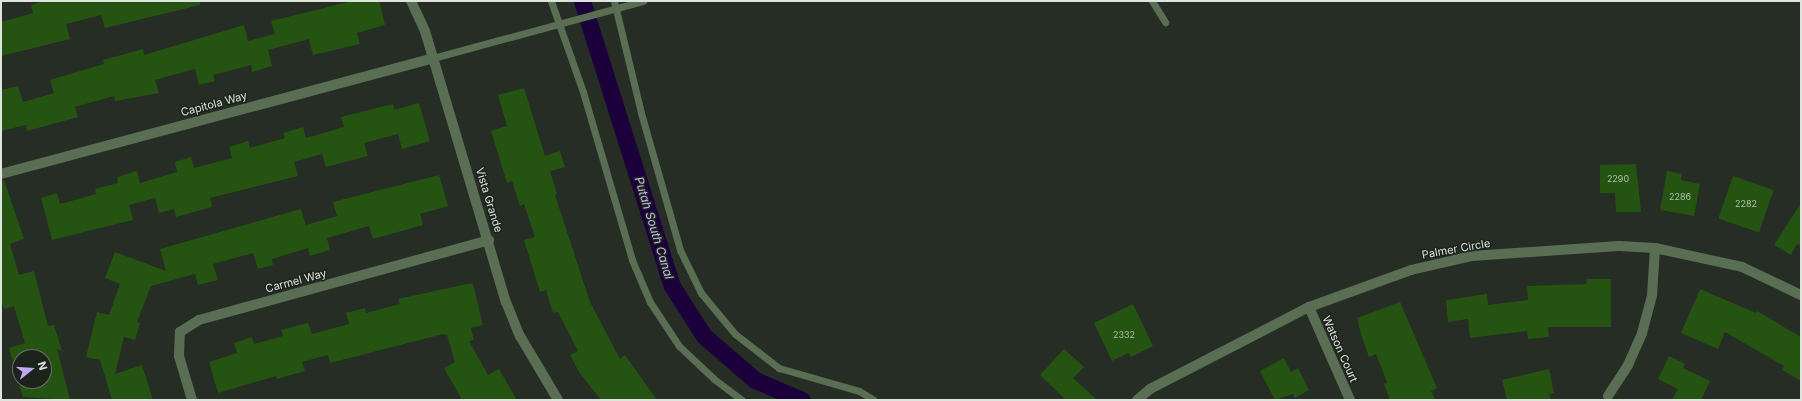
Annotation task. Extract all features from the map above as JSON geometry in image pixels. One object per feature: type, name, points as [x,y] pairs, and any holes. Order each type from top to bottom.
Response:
[{"type":"street","name":"Vista Grande","points":[[411,1],[433,58],[506,302],[520,336],[558,400]]},
{"type":"street","name":"Capitola Way","points":[[1,174],[433,58]]},
{"type":"street","name":"Carmel Way","points":[[192,400],[179,356],[180,332],[198,320],[488,240]]},
{"type":"street","name":"Palmer Circle","points":[[1137,400],[1150,389],[1308,307],[1411,270],[1472,256],[1618,246],[1655,248],[1742,267],[1801,295]]},
{"type":"street","points":[[1608,396],[1628,365],[1642,333],[1652,295],[1655,248]]},
{"type":"street","name":"Watson Court","points":[[1308,307],[1350,400]]},
{"type":"lane","points":[[551,1],[583,92],[632,260],[650,302],[679,346],[714,379],[742,400]]},
{"type":"lane","points":[[614,1],[614,11],[626,38],[641,113],[680,250],[700,293],[735,334],[779,368],[860,391],[874,400]]},
{"type":"lane","points":[[433,58],[568,24],[643,1]]},
{"type":"lane","points":[[1152,1],[1165,22]]},
{"type":"building","points":[[44,1],[200,1],[200,5],[105,28],[101,15],[66,24],[70,39],[1,56],[1,22],[33,13],[31,5]]},
{"type":"building","points":[[352,1],[379,1],[385,25],[357,33],[360,44],[313,55],[309,39],[268,50],[272,66],[252,72],[251,65],[213,75],[215,81],[199,85],[195,69],[155,80],[159,93],[115,101],[114,96],[75,107],[78,117],[27,131],[26,125],[1,131],[1,90],[18,86],[23,102],[54,93],[50,80],[104,64],[103,60],[143,49],[144,55],[244,25],[248,41],[275,34],[271,21]]},
{"type":"building","points":[[524,88],[545,156],[560,151],[565,167],[550,171],[557,194],[555,195],[590,302],[620,359],[625,355],[657,400],[601,400],[579,372],[570,355],[578,351],[558,312],[553,313],[546,290],[540,292],[524,240],[535,237],[524,204],[520,206],[512,181],[507,183],[491,131],[507,126],[498,95]]},
{"type":"building","points":[[419,103],[430,141],[402,149],[398,134],[364,143],[368,156],[326,167],[322,154],[294,162],[298,176],[210,198],[212,207],[176,217],[174,209],[159,213],[155,198],[129,205],[133,220],[52,240],[41,198],[57,193],[60,204],[96,194],[95,189],[118,183],[117,177],[137,171],[140,183],[177,172],[175,162],[191,157],[194,168],[232,158],[229,147],[248,141],[250,148],[285,138],[283,133],[303,127],[306,138],[344,127],[341,117],[393,104],[394,110]]},
{"type":"building","points":[[1636,164],[1641,212],[1616,212],[1615,193],[1600,193],[1600,165]]},
{"type":"building","points":[[1667,171],[1682,174],[1681,180],[1700,184],[1694,216],[1660,210]]},
{"type":"building","points":[[439,175],[448,206],[420,214],[423,225],[373,239],[369,226],[327,238],[330,250],[310,256],[308,248],[272,259],[273,265],[258,269],[253,253],[213,264],[218,280],[198,285],[195,274],[151,286],[137,322],[140,323],[135,340],[124,337],[115,374],[142,365],[153,400],[112,400],[100,360],[86,357],[97,312],[109,315],[120,284],[105,278],[115,252],[166,271],[160,249],[301,209],[306,225],[337,216],[333,202]]},
{"type":"building","points":[[1733,176],[1774,190],[1759,233],[1718,219]]},
{"type":"building","points":[[1,180],[4,180],[24,239],[10,244],[19,275],[34,271],[48,326],[54,325],[62,351],[57,349],[70,400],[23,397],[21,389],[52,389],[52,349],[12,349],[12,358],[9,348],[25,343],[14,306],[4,309],[1,299]]},
{"type":"building","points":[[1801,203],[1801,245],[1797,244],[1791,255],[1774,245]]},
{"type":"building","points":[[1587,279],[1611,279],[1611,327],[1548,327],[1549,337],[1528,339],[1527,331],[1470,338],[1468,319],[1448,322],[1446,300],[1487,294],[1488,305],[1528,300],[1527,286],[1586,284]]},
{"type":"building","points":[[473,284],[483,325],[471,328],[474,340],[469,341],[488,375],[499,369],[517,400],[462,400],[444,368],[455,362],[447,335],[443,334],[330,363],[328,355],[302,362],[305,371],[277,379],[276,376],[218,393],[209,362],[237,353],[234,343],[252,337],[254,344],[283,336],[281,330],[308,323],[312,334],[349,324],[346,313],[365,308],[366,313],[400,304],[398,299]]},
{"type":"building","points":[[1700,289],[1756,313],[1757,311],[1801,337],[1801,381],[1782,370],[1784,366],[1725,332],[1718,349],[1681,333]]},
{"type":"building","points":[[1400,302],[1437,388],[1431,391],[1435,400],[1390,400],[1384,384],[1387,382],[1376,354],[1369,357],[1357,318]]},
{"type":"building","points":[[1133,304],[1153,346],[1131,357],[1128,353],[1112,361],[1094,323]]},
{"type":"building","points":[[1064,349],[1084,367],[1073,378],[1097,400],[1066,400],[1040,375]]},
{"type":"building","points":[[1669,356],[1685,364],[1683,368],[1710,381],[1701,400],[1672,400],[1678,389],[1658,379]]},
{"type":"building","points":[[1284,358],[1291,372],[1298,368],[1309,390],[1295,398],[1293,394],[1275,400],[1260,371]]},
{"type":"building","points":[[1549,369],[1554,393],[1549,394],[1551,400],[1507,400],[1502,380]]},
{"type":"waterway","name":"Putah South Canal","points":[[582,1],[672,286],[704,336],[755,380],[802,400]]}]
